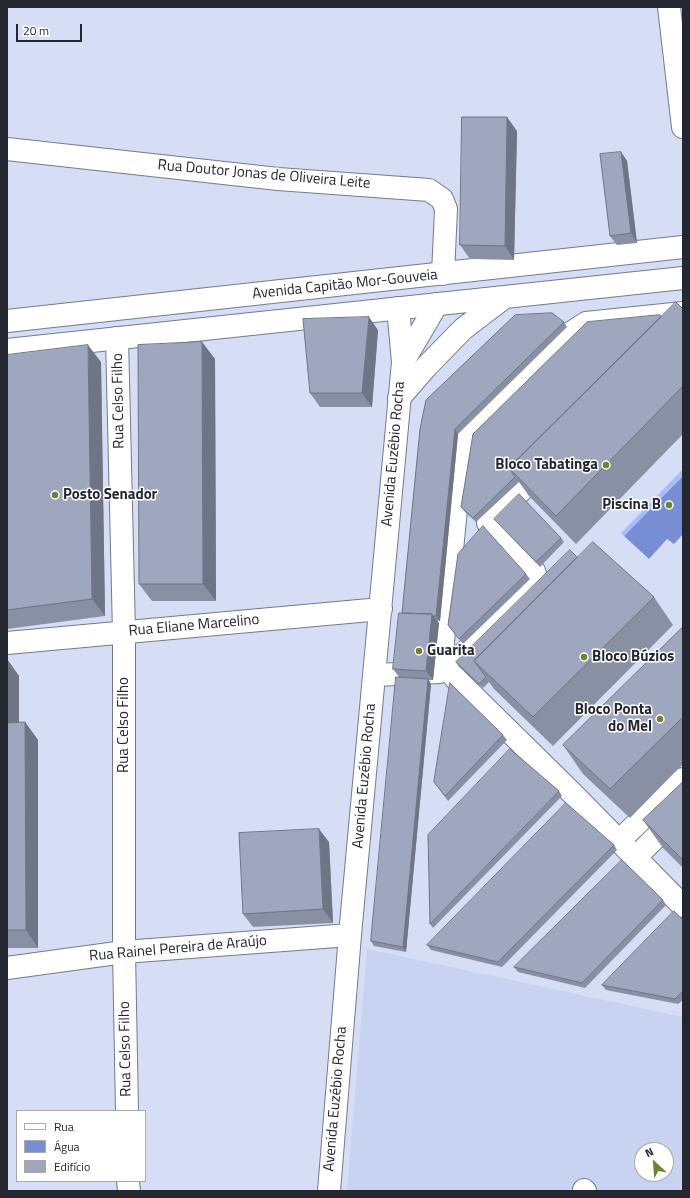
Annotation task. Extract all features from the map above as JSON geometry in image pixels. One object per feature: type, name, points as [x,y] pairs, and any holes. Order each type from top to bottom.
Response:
[{"type":"street","points":[[669,7],[683,127]]},
{"type":"street","name":"Rua Doutor Jonas de Oliveira Leite","points":[[7,149],[278,179],[429,190],[440,197],[445,205],[443,274]]},
{"type":"street","name":"Avenida Capitão Mor-Gouveia","points":[[7,321],[683,247]]},
{"type":"street","name":"Avenida Capitão Mor-Gouveia","points":[[7,350],[683,278]]},
{"type":"street","points":[[399,398],[426,367],[463,329],[505,296]]},
{"type":"street","name":"Avenida Euzébio Rocha","points":[[403,362],[438,304]]},
{"type":"street","name":"Avenida Euzébio Rocha","points":[[329,1191],[350,935],[403,362],[398,308]]},
{"type":"street","points":[[375,675],[440,672],[446,656],[452,559],[462,448],[470,432],[569,334],[580,325],[600,321],[683,312]]},
{"type":"street","name":"Rua Celso Filho","points":[[117,338],[124,633],[124,952],[127,1110]]},
{"type":"street","points":[[452,559],[561,451]]},
{"type":"street","points":[[446,656],[537,581],[534,571],[488,524]]},
{"type":"street","name":"Rua Eliane Marcelino","points":[[7,643],[381,609]]},
{"type":"street","points":[[378,644],[400,644]]},
{"type":"street","points":[[421,644],[446,656],[455,678],[683,906]]},
{"type":"street","points":[[619,841],[683,779]]},
{"type":"street","points":[[635,858],[683,810]]},
{"type":"street","name":"Rua Rainel Pereira de Araújo","points":[[7,968],[124,952],[350,935]]},
{"type":"shaded area","points":[[683,469],[683,476],[624,536],[621,533]]},
{"type":"shaded area","points":[[367,949],[683,1017],[683,1191],[347,1191]]},
{"type":"water","name":"Piscina B","points":[[683,476],[683,534],[674,544],[667,539],[649,559],[624,536]]},
{"type":"building","points":[[462,117],[507,117],[505,246],[460,245]]},
{"type":"building","points":[[621,152],[631,233],[610,236],[600,154]]},
{"type":"building","points":[[676,302],[683,309],[683,386],[556,516],[509,468]]},
{"type":"building","points":[[552,313],[564,322],[455,429],[436,616],[433,616],[432,614],[402,613],[420,429],[426,400],[515,315]]},
{"type":"building","points":[[660,315],[661,317],[509,468],[515,477],[473,518],[461,507],[473,434],[587,322]]},
{"type":"building","points":[[369,317],[362,393],[310,393],[303,319]]},
{"type":"building","points":[[202,342],[203,584],[139,584],[138,345]]},
{"type":"building","name":"Posto Senador","points":[[88,345],[92,599],[7,610],[7,355]]},
{"type":"building","points":[[519,494],[561,538],[536,562],[494,519]]},
{"type":"building","points":[[483,526],[526,574],[459,639],[448,625],[458,554]]},
{"type":"building","points":[[593,542],[654,597],[533,717],[474,661]]},
{"type":"building","points":[[570,550],[577,557],[474,661],[486,677],[479,684],[456,662]]},
{"type":"building","name":"Guarita","points":[[399,613],[432,614],[426,671],[393,669]]},
{"type":"building","points":[[683,627],[683,717],[610,789],[563,745]]},
{"type":"building","points":[[396,677],[428,679],[403,947],[371,941]]},
{"type":"building","points":[[450,683],[503,735],[445,796],[434,782]]},
{"type":"building","points":[[25,722],[26,930],[7,930],[7,723]]},
{"type":"building","points":[[510,749],[559,791],[430,924],[428,835]]},
{"type":"building","points":[[683,782],[683,860],[643,820]]},
{"type":"building","points":[[566,803],[614,845],[498,962],[427,945]]},
{"type":"building","points":[[319,829],[323,909],[243,914],[239,833]]},
{"type":"building","points":[[622,860],[663,900],[582,983],[514,967]]},
{"type":"building","points":[[674,911],[683,920],[683,991],[675,999],[602,985]]},
{"type":"place","name":"Bloco Tabatinga","points":[[606,465]]},
{"type":"place","name":"Posto Senador","points":[[55,495]]},
{"type":"place","name":"Piscina B","points":[[669,505]]},
{"type":"place","name":"Guarita","points":[[419,651]]},
{"type":"place","name":"Bloco Búzios","points":[[584,657]]},
{"type":"place","name":"Bloco Ponta do Mel","points":[[660,719]]}]
